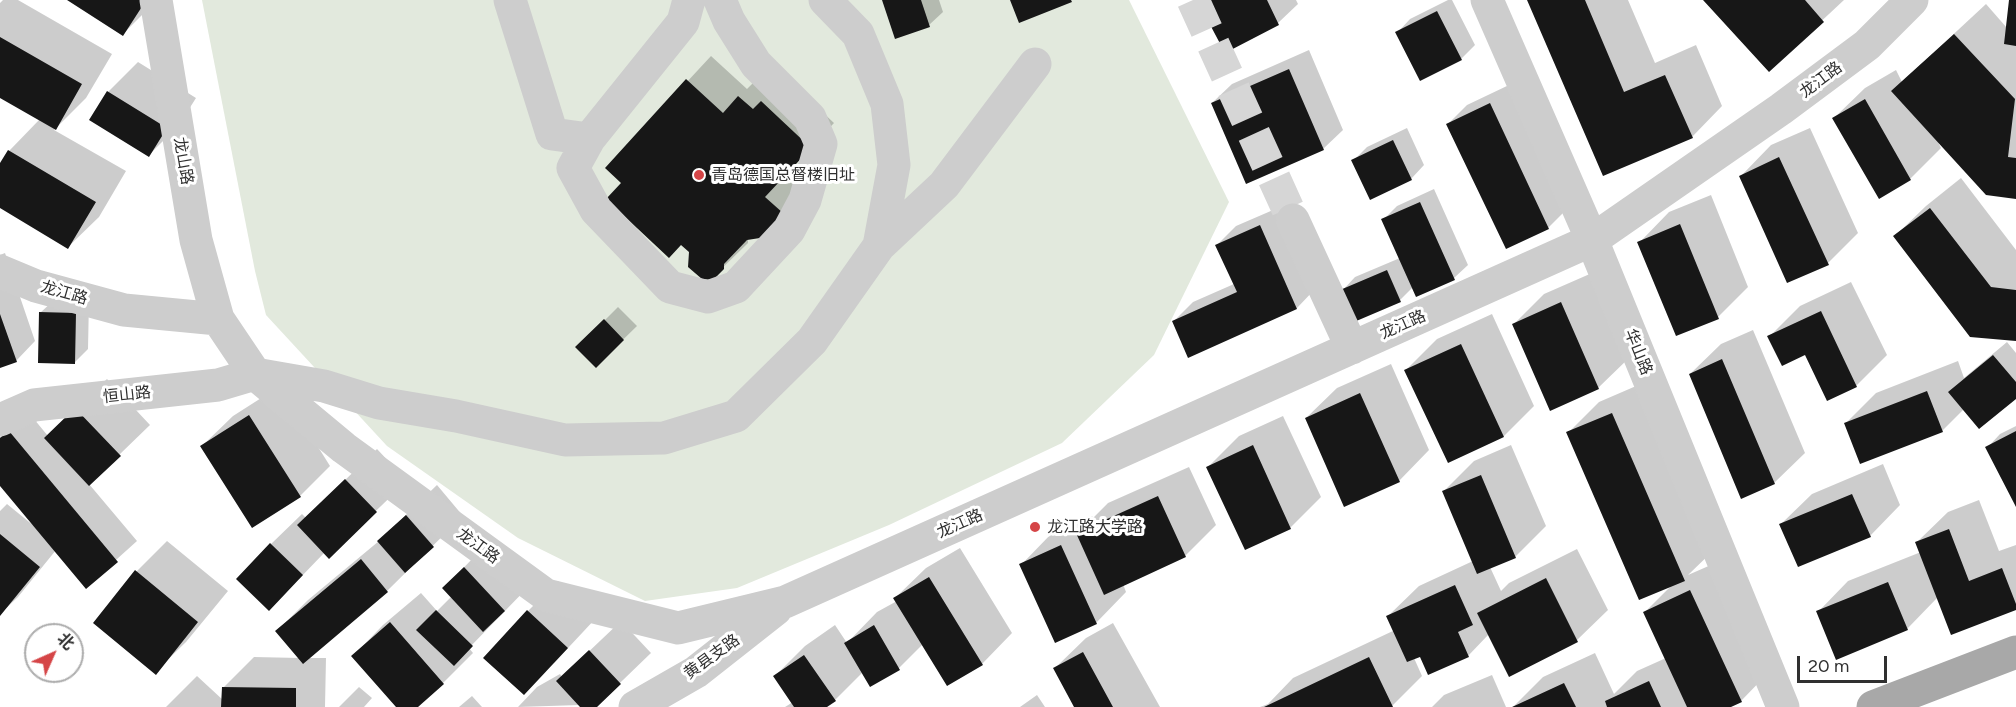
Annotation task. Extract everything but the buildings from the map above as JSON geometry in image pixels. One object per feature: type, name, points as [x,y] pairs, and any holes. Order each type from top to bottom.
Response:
[{"type":"main road","points":[[1873,707],[2016,652]]},
{"type":"street","name":"龙山路","points":[[156,0],[196,240],[218,319]]},
{"type":"street","points":[[510,0],[552,134],[589,139]]},
{"type":"street","points":[[688,0],[683,22],[589,139],[573,168],[596,210],[670,286],[708,297],[736,287],[789,230],[805,200],[821,144],[810,118],[756,64],[729,21],[720,0]]},
{"type":"street","points":[[825,0],[858,34],[887,104],[894,165],[879,246]]},
{"type":"street","name":"华山路","points":[[1487,0],[1592,240],[1783,707]]},
{"type":"street","name":"龙江路","points":[[0,271],[36,286],[124,310],[218,319],[255,374],[344,448],[546,595],[678,628],[785,602],[1592,240],[1800,95],[1866,45],[1912,0]]},
{"type":"street","points":[[255,374],[324,386],[379,403],[456,416],[565,440],[664,438],[736,416],[812,341],[879,246],[944,185],[1035,64]]},
{"type":"street","points":[[1293,220],[1352,348]]},
{"type":"street","name":"恒山路","points":[[0,420],[34,405],[218,385],[255,374]]},
{"type":"street","name":"黄县支路","points":[[635,707],[696,672],[785,602]]},
{"type":"shaded area","points":[[202,0],[1129,0],[1229,202],[1154,355],[1062,443],[889,525],[737,588],[645,601],[518,538],[387,446],[266,315],[255,271]]},
{"type":"tunnel","points":[[1193,0],[1293,220]]},
{"type":"place","name":"青岛德国总督楼旧址","points":[[699,175]]},
{"type":"place","name":"龙江路大学路","points":[[1035,527]]}]
